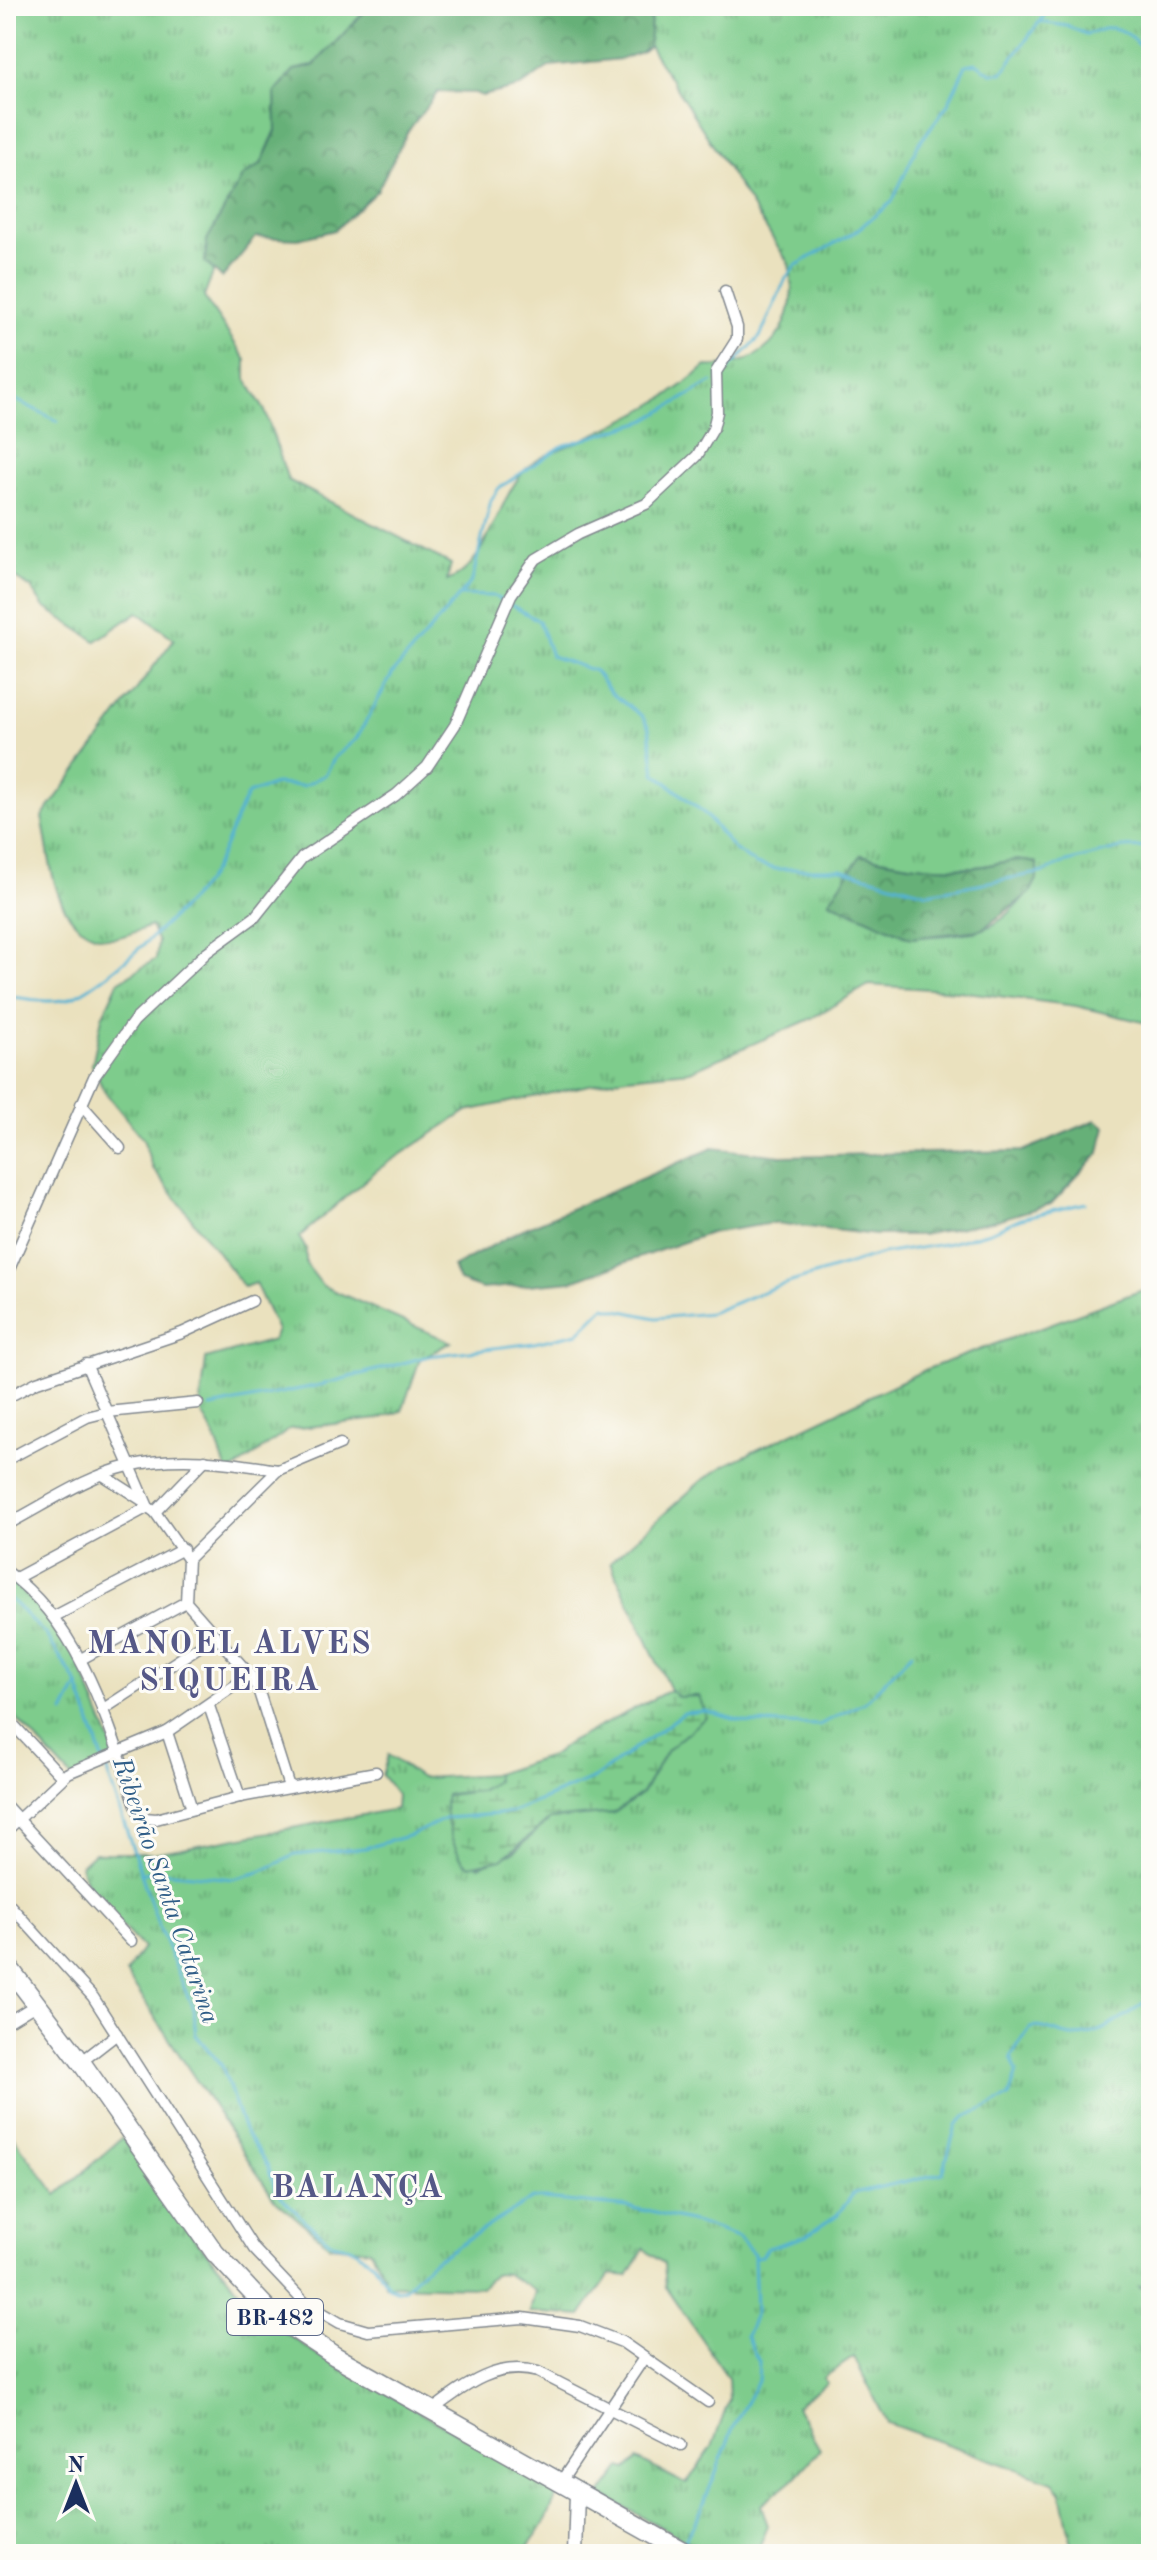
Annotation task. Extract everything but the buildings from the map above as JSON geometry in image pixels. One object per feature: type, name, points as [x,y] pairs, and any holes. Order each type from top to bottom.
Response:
[{"type":"highway","name":"BR-482","points":[[6,1964],[81,2062],[215,2253],[254,2299],[289,2327],[431,2411],[688,2554]]},
{"type":"street","points":[[6,1276],[94,1077],[134,1021],[207,952],[255,917],[302,858],[396,795],[427,767],[455,725],[511,595],[536,559],[578,534],[646,504],[697,456],[713,429],[717,412],[716,372],[737,339],[737,327],[725,291]]},
{"type":"street","points":[[81,1104],[120,1148]]},
{"type":"street","points":[[6,1398],[86,1364],[169,1338],[252,1301]]},
{"type":"street","points":[[86,1364],[149,1507],[186,1554],[186,1602],[250,1675],[289,1787]]},
{"type":"street","points":[[6,1460],[65,1426],[107,1412],[198,1403]]},
{"type":"street","points":[[55,1616],[186,1554],[278,1470],[340,1444]]},
{"type":"street","points":[[205,1460],[149,1507],[11,1575],[55,1616],[81,1659],[138,1811],[145,1818],[156,1819],[240,1797],[376,1772]]},
{"type":"street","points":[[6,1525],[103,1475],[130,1465],[205,1460],[278,1470]]},
{"type":"street","points":[[103,1475],[149,1507]]},
{"type":"street","points":[[81,1659],[186,1602]]},
{"type":"street","points":[[102,1710],[214,1637]]},
{"type":"street","points":[[6,1831],[62,1777],[167,1732],[250,1675]]},
{"type":"street","points":[[209,1706],[240,1797]]},
{"type":"street","points":[[6,1717],[62,1777]]},
{"type":"street","points":[[167,1732],[192,1809]]},
{"type":"street","points":[[6,1806],[131,1941]]},
{"type":"street","points":[[6,1901],[84,1986],[254,2249],[288,2287],[319,2312],[354,2327],[385,2332],[494,2319],[553,2320],[599,2332],[644,2358],[708,2402]]},
{"type":"street","points":[[6,2023],[37,2004]]},
{"type":"street","points":[[81,2062],[117,2034]]},
{"type":"street","points":[[560,2483],[644,2358]]},
{"type":"street","points":[[431,2411],[476,2378],[522,2369],[538,2372],[681,2445]]},
{"type":"street","points":[[575,2554],[577,2493]]},
{"type":"green space","points":[[6,6],[370,6],[313,66],[294,70],[276,117],[276,130],[261,164],[242,177],[205,262],[214,270],[204,297],[246,360],[246,379],[265,411],[288,480],[451,564],[447,581],[472,562],[516,482],[532,464],[649,406],[679,388],[706,366],[747,360],[763,351],[785,323],[792,285],[789,264],[648,44],[651,17],[658,6],[1151,6],[1151,1024],[1076,1006],[959,991],[869,985],[808,1020],[690,1071],[627,1077],[467,1111],[377,1170],[299,1237],[306,1249],[306,1264],[323,1286],[451,1342],[420,1359],[402,1411],[378,1419],[290,1429],[228,1474],[214,1435],[200,1410],[206,1359],[273,1340],[277,1330],[255,1283],[244,1287],[152,1167],[143,1139],[104,1091],[92,1065],[102,1017],[118,982],[156,959],[158,942],[151,926],[125,936],[109,938],[90,933],[76,923],[65,909],[58,892],[42,817],[174,639],[138,612],[96,641],[44,607],[31,588],[6,571]],"holes":[[[861,855],[946,868],[1012,861],[1037,863],[1036,873],[1026,894],[1009,913],[990,926],[963,933],[911,938]]]},
{"type":"green space","points":[[370,6],[658,6],[651,17],[649,46],[641,52],[621,59],[550,66],[520,87],[482,96],[438,92],[408,131],[377,191],[335,230],[298,239],[256,237],[222,278],[205,262],[207,240],[242,177],[261,164],[276,131],[275,92],[294,70],[313,66]]},
{"type":"green space","points":[[861,855],[946,868],[1028,861],[1037,863],[1037,879],[1030,893],[981,930],[911,938],[829,901]]},
{"type":"green space","points":[[1096,1120],[1106,1127],[1099,1153],[1051,1204],[997,1220],[922,1235],[876,1235],[774,1223],[710,1233],[572,1281],[482,1289],[459,1281],[453,1267],[521,1230],[713,1148],[781,1156],[1023,1151]]},
{"type":"green space","points":[[1151,1287],[1151,2284],[1139,2286],[1151,2294],[1151,2554],[1074,2554],[1061,2493],[1053,2482],[887,2423],[854,2357],[823,2378],[827,2383],[796,2406],[820,2450],[797,2476],[761,2505],[768,2526],[757,2552],[711,2554],[601,2495],[621,2468],[627,2470],[637,2459],[686,2484],[712,2447],[729,2400],[728,2378],[666,2287],[664,2264],[644,2249],[628,2276],[610,2274],[581,2316],[530,2312],[535,2291],[505,2273],[494,2275],[481,2287],[385,2285],[384,2275],[370,2250],[330,2246],[274,2199],[126,1973],[143,1948],[92,1895],[80,1866],[94,1853],[155,1853],[396,1809],[397,1795],[382,1775],[388,1755],[421,1778],[495,1774],[496,1781],[479,1791],[449,1794],[450,1825],[479,1866],[514,1852],[550,1819],[614,1813],[642,1793],[666,1750],[706,1717],[699,1696],[678,1697],[670,1690],[610,1562],[700,1482],[725,1465],[927,1369]]},
{"type":"green space","points":[[6,1576],[57,1627],[74,1651],[119,1762],[73,1779],[6,1707]]},
{"type":"green space","points":[[670,1690],[678,1697],[699,1696],[706,1717],[667,1750],[642,1793],[614,1813],[550,1819],[502,1859],[470,1866],[464,1861],[450,1834],[446,1795],[479,1791],[496,1781],[495,1774],[553,1755],[568,1743]]},
{"type":"green space","points":[[6,2127],[57,2195],[122,2138],[181,2222],[260,2316],[321,2357],[559,2489],[534,2540],[520,2554],[6,2554]]},
{"type":"waterway","points":[[719,378],[760,337],[786,278],[795,266],[853,233],[892,202],[918,145],[948,104],[966,65],[976,63],[991,73],[1002,73],[1051,6]]},
{"type":"waterway","points":[[1040,22],[1067,26],[1086,34],[1109,28],[1126,33],[1138,44],[1151,71]]},
{"type":"waterway","points":[[6,996],[52,1001],[67,999],[100,980],[164,926],[199,890],[215,867],[248,794],[275,784],[303,786],[325,775],[335,757],[356,739],[393,673],[472,581],[491,500],[499,488],[562,446],[645,421],[712,382]]},
{"type":"waterway","points":[[6,398],[58,421]]},
{"type":"waterway","points":[[461,595],[493,596],[504,601]]},
{"type":"waterway","points":[[511,605],[539,621],[551,656],[595,671],[611,693],[642,716],[649,728],[655,773],[704,813],[734,849],[756,864],[776,869],[841,869],[928,893],[1045,872],[1063,863],[1121,848],[1151,847]]},
{"type":"waterway","points":[[211,1407],[320,1385],[429,1356],[534,1343],[578,1333],[604,1307],[656,1318],[710,1313],[775,1287],[882,1254],[950,1243],[990,1232],[1021,1218],[1086,1203]]},
{"type":"waterway","name":"Ribeirão Santa Catarina","points":[[6,1595],[46,1635],[78,1685],[158,1924],[193,2009],[196,2035],[222,2066],[244,2130],[268,2166],[276,2191],[305,2221],[333,2244],[352,2248],[373,2263],[389,2287],[397,2290],[404,2289],[430,2263],[533,2198],[629,2207],[697,2223],[738,2237],[754,2254],[756,2312],[746,2336],[759,2362],[758,2381],[735,2423],[701,2511],[683,2543]]},
{"type":"waterway","points":[[141,1874],[152,1871],[233,1879],[260,1872],[295,1855],[365,1848],[411,1835],[447,1818],[510,1813],[594,1778],[684,1713],[705,1711],[749,1723],[819,1725],[865,1702],[912,1653]]},
{"type":"waterway","points":[[64,1713],[78,1685]]},
{"type":"waterway","points":[[755,2257],[762,2256],[768,2248],[806,2236],[837,2215],[854,2193],[943,2173],[956,2125],[965,2117],[1009,2097],[1017,2072],[1011,2057],[1030,2028],[1041,2027],[1073,2036],[1094,2033],[1151,1998]]},
{"type":"district","name":"MANOEL ALVES SIQUEIRA","points":[[230,1660]]},
{"type":"district","name":"BALANÇA","points":[[358,2186]]}]
